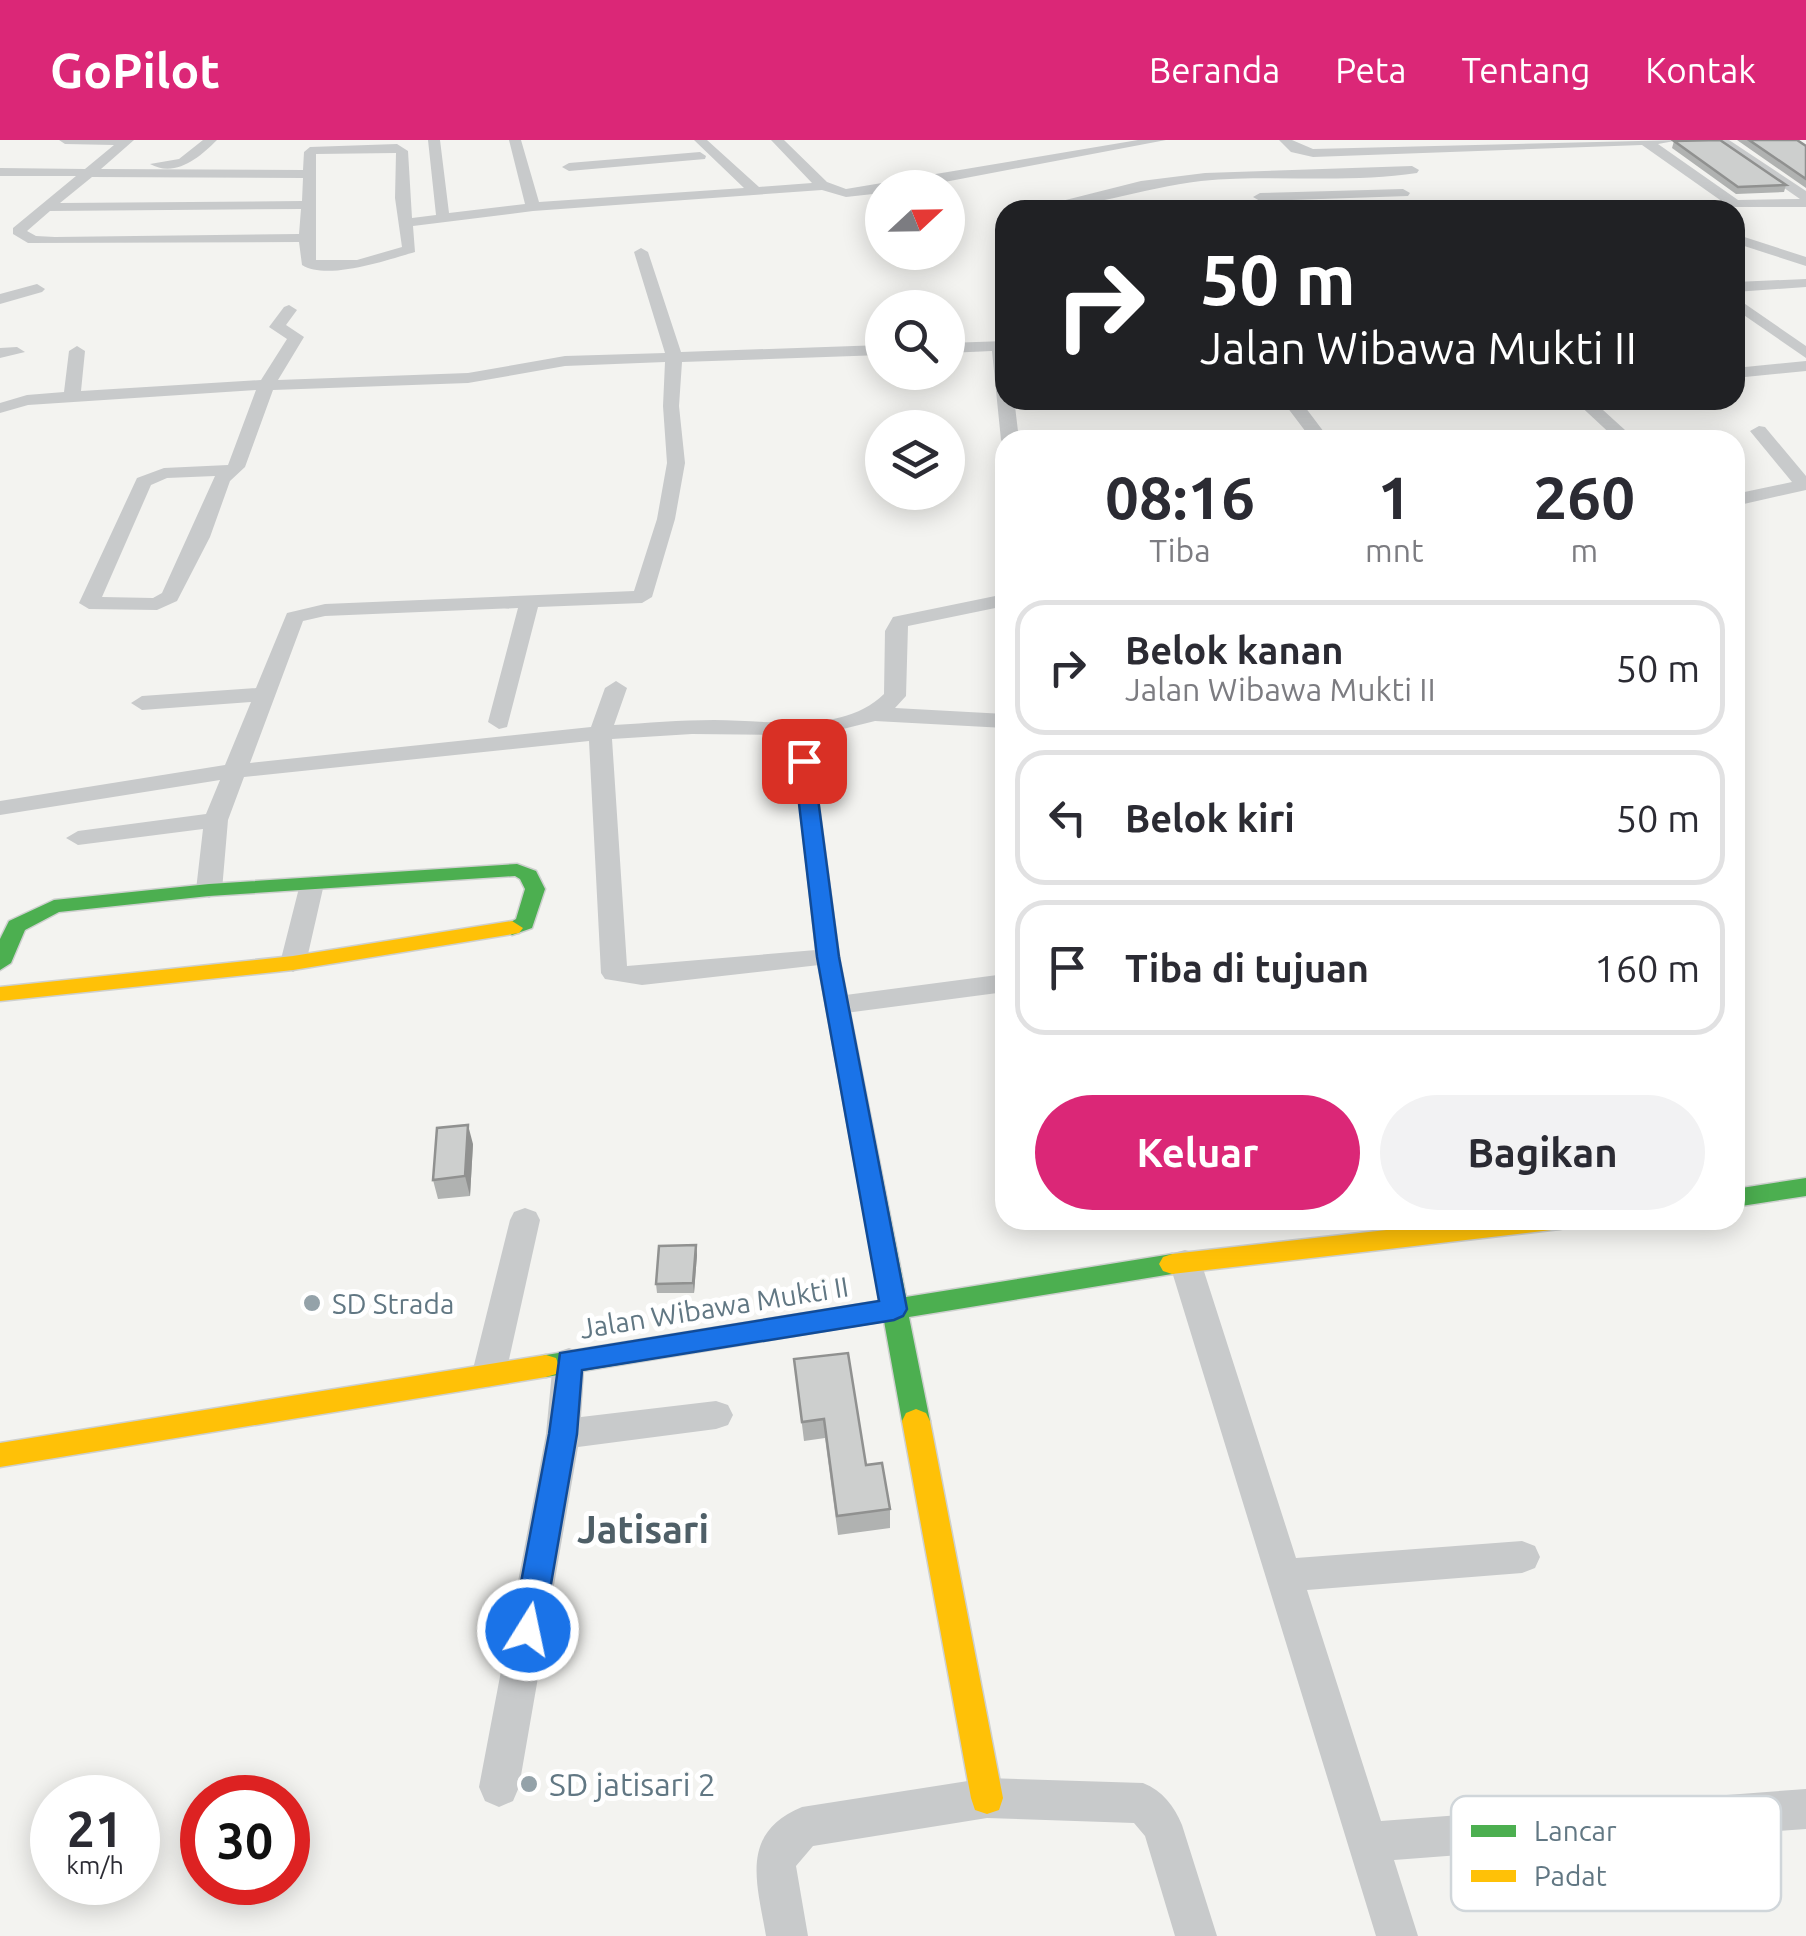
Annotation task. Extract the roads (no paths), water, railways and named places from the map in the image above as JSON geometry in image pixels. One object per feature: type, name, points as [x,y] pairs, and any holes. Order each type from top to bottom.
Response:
[{"type":"street","points":[[65,140],[127,141]]},
{"type":"street","points":[[0,163],[95,170],[182,163],[211,140]]},
{"type":"street","points":[[434,140],[443,218]]},
{"type":"street","points":[[515,140],[532,207]]},
{"type":"street","points":[[684,140],[740,194]]},
{"type":"street","points":[[700,140],[758,193]]},
{"type":"street","points":[[777,140],[832,190]]},
{"type":"street","points":[[965,173],[1118,142],[1160,140]]},
{"type":"street","points":[[1285,140],[1295,149],[1313,153],[1674,140]]},
{"type":"street","points":[[1645,140],[1730,200]]},
{"type":"street","points":[[1722,140],[1806,200]]},
{"type":"street","points":[[127,141],[18,231],[24,237],[42,240],[306,238]]},
{"type":"street","points":[[315,150],[402,151],[410,249],[358,264],[309,264],[306,238],[310,174],[310,152],[315,150]]},
{"type":"street","points":[[1078,153],[1175,158],[1205,177]]},
{"type":"street","points":[[570,167],[630,156],[700,156]]},
{"type":"street","points":[[630,156],[654,178]]},
{"type":"street","points":[[1076,200],[1141,185],[1205,177],[1412,170]]},
{"type":"street","points":[[0,172],[310,174]]},
{"type":"street","points":[[1244,174],[1262,200]]},
{"type":"street","points":[[602,181],[615,202]]},
{"type":"street","points":[[406,223],[532,207],[865,189]]},
{"type":"street","points":[[1260,197],[1403,193]]},
{"type":"street","points":[[1745,203],[1806,200]]},
{"type":"street","points":[[44,207],[308,205]]},
{"type":"street","points":[[0,229],[21,225]]},
{"type":"street","points":[[1745,241],[1781,250],[1806,262]]},
{"type":"street","points":[[1781,250],[1806,248]]},
{"type":"street","points":[[209,890],[216,820],[294,617],[325,610],[642,597],[666,519],[676,462],[674,356],[640,252]]},
{"type":"street","points":[[1745,286],[1806,283]]},
{"type":"street","points":[[0,299],[37,289]]},
{"type":"street","points":[[1745,309],[1806,353]]},
{"type":"street","points":[[232,470],[164,473],[144,482],[89,603],[166,602],[200,537],[222,479],[232,470],[266,386],[296,337],[277,327],[290,310]]},
{"type":"street","points":[[965,347],[995,346]]},
{"type":"street","points":[[72,395],[77,350]]},
{"type":"street","points":[[0,408],[72,395],[468,378],[565,361],[865,350]]},
{"type":"street","points":[[1745,372],[1806,366]]},
{"type":"street","points":[[1298,410],[1313,430]]},
{"type":"street","points":[[1593,410],[1616,430]]},
{"type":"street","points":[[1745,498],[1805,485],[1760,431]]},
{"type":"street","points":[[499,722],[530,599]]},
{"type":"street","points":[[0,808],[234,768],[600,732],[850,724],[875,714],[896,696],[895,631],[900,622],[918,615],[995,602]]},
{"type":"street","points":[[616,688],[600,732],[614,972],[642,976],[828,957]]},
{"type":"street","points":[[142,703],[264,694]]},
{"type":"street","points":[[875,714],[995,720]]},
{"type":"street","points":[[815,726],[804,761],[828,957],[987,1798]]},
{"type":"street","points":[[78,838],[216,820]]},
{"type":"street","points":[[0,963],[16,926],[54,906],[209,890],[517,870],[529,874],[535,888],[525,923],[500,933],[293,963],[0,994]]},
{"type":"street","points":[[293,963],[312,884]]},
{"type":"street","points":[[838,1005],[995,984]]},
{"type":"street","points":[[1745,1196],[1806,1187]]},
{"type":"street","points":[[489,1373],[525,1220]]},
{"type":"street","name":"Jalan Wibawa Mukti II","points":[[0,1455],[1186,1262],[1471,1230]]},
{"type":"street","points":[[1186,1262],[1280,1576],[1396,1936]]},
{"type":"street","points":[[499,1787],[563,1434],[569,1360]]},
{"type":"street","points":[[563,1434],[716,1415]]},
{"type":"street","points":[[1280,1576],[1522,1557]]},
{"type":"street","points":[[787,1936],[774,1860],[802,1828],[987,1798],[1143,1803],[1162,1825],[1196,1936]]},
{"type":"street","points":[[1781,1811],[1806,1809]]},
{"type":"street","points":[[1366,1842],[1451,1836]]},
{"type":"place","name":"SD Strada","points":[[312,1303]]},
{"type":"place","name":"SD jatisari 2","points":[[529,1784]]},
{"type":"district","name":"Jatisari","points":[[643,1529]]}]
